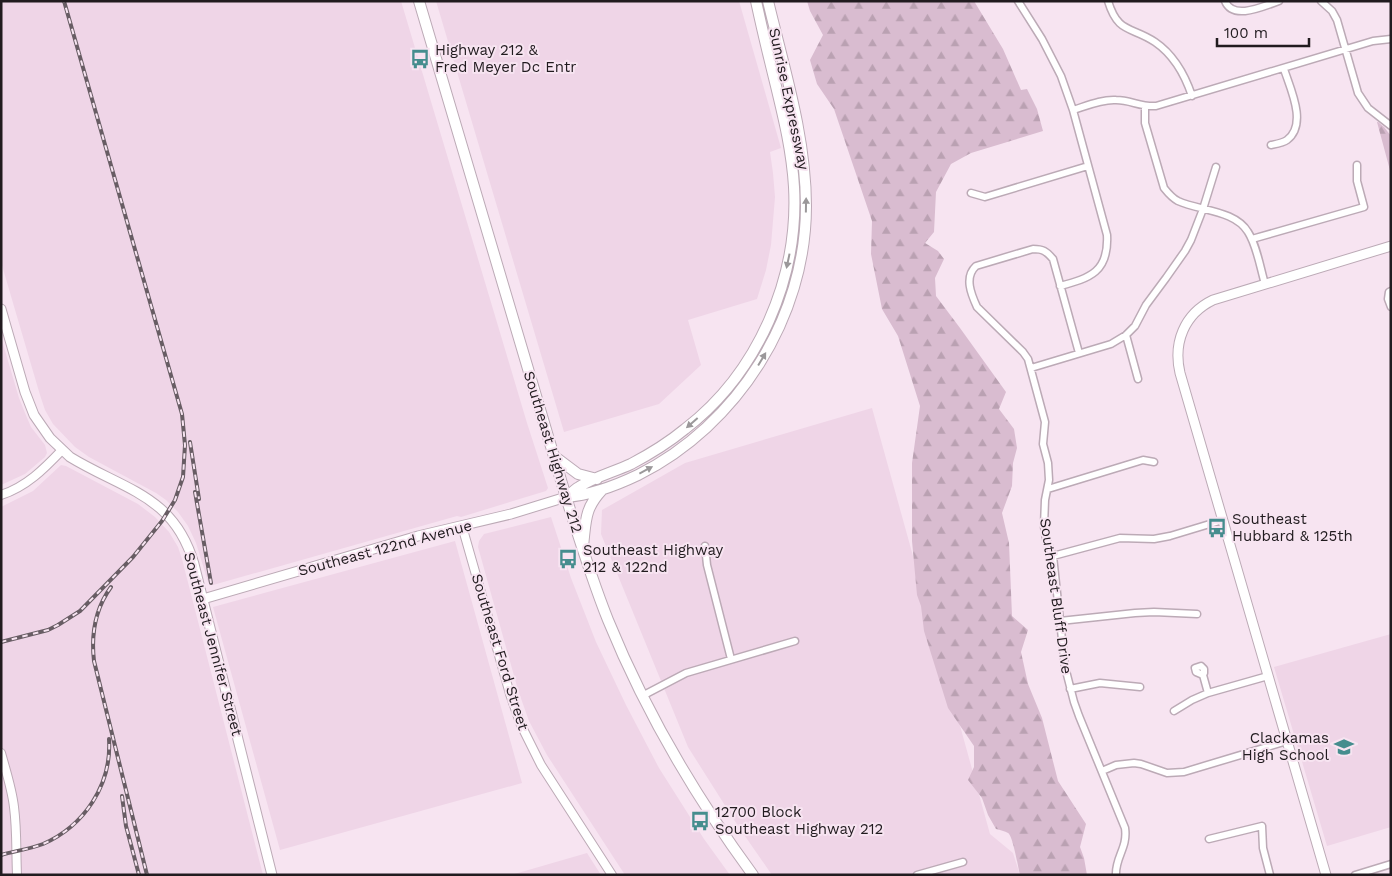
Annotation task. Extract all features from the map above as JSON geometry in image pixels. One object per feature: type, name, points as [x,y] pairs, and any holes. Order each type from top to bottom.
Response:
[{"type":"main road","name":"Southeast Highway 212","points":[[419,1],[566,497],[608,620],[642,696],[681,768],[730,844],[753,875]]},
{"type":"main road","name":"Sunrise Expressway","points":[[566,497],[579,486],[630,464],[662,446],[712,405],[747,361],[764,333],[780,294],[788,264],[792,238],[794,187],[784,120],[756,1]]},
{"type":"main road","name":"Sunrise Expressway","points":[[566,497],[583,496],[602,490],[659,463],[692,440],[717,418],[742,389],[759,365],[773,341],[792,295],[801,261],[806,183],[796,119],[768,1]]},
{"type":"main road","points":[[1326,875],[1178,366],[1177,352],[1179,339],[1194,312],[1208,302],[1391,246]]},
{"type":"main road","name":"Southeast Jennifer Street","points":[[1,309],[25,392],[32,411],[41,426],[70,457],[151,500],[164,511],[181,532],[187,544],[203,599],[272,875]]},
{"type":"main road","points":[[554,456],[578,474],[597,479]]},
{"type":"main road","points":[[583,549],[590,504],[602,490]]},
{"type":"main road","name":"Southeast 122nd Avenue","points":[[203,599],[418,536],[511,514],[566,497]]},
{"type":"street","points":[[1018,1],[1061,76],[1073,110],[1108,235],[1107,250],[1101,266],[1095,273],[1088,278],[1060,286],[1079,353]]},
{"type":"street","points":[[1108,1],[1114,18],[1120,24],[1147,38],[1166,51],[1184,75],[1192,96]]},
{"type":"street","points":[[1225,1],[1231,10],[1238,12],[1279,1]]},
{"type":"street","points":[[1322,1],[1335,15],[1354,83],[1362,100],[1368,108],[1391,126]]},
{"type":"street","points":[[1073,110],[1111,100],[1125,101],[1145,107],[1156,106],[1382,39],[1391,39]]},
{"type":"street","points":[[1272,145],[1285,142],[1296,124],[1296,109],[1284,69]]},
{"type":"street","points":[[1145,107],[1145,123],[1164,188],[1177,201],[1241,223],[1248,230],[1252,239],[1265,284]]},
{"type":"street","points":[[1252,239],[1364,206],[1357,180],[1357,165]]},
{"type":"street","points":[[970,193],[985,197],[1088,166]]},
{"type":"street","points":[[1031,368],[1111,344],[1126,335],[1135,326],[1151,297],[1185,251],[1203,209],[1216,167]]},
{"type":"street","name":"Southeast Bluff Drive","points":[[1060,286],[1052,260],[1047,252],[1041,249],[1032,249],[976,266],[969,275],[969,283],[978,307],[1023,352],[1028,360],[1045,422],[1043,444],[1048,464],[1049,480],[1045,500],[1044,526],[1046,538],[1053,556],[1065,667],[1079,716],[1122,819],[1126,837],[1116,875]]},
{"type":"street","points":[[1391,291],[1389,292],[1388,299],[1391,307]]},
{"type":"street","points":[[1126,335],[1138,378]]},
{"type":"street","points":[[1,495],[28,482],[42,471],[62,450]]},
{"type":"street","points":[[1048,489],[1143,460],[1154,462]]},
{"type":"street","points":[[1053,556],[1120,538],[1154,539],[1170,536],[1223,520]]},
{"type":"street","name":"Southeast Ford Street","points":[[462,526],[510,694],[521,725],[542,765],[612,875]]},
{"type":"street","points":[[704,546],[731,659]]},
{"type":"street","points":[[1060,621],[1154,612],[1197,614]]},
{"type":"street","points":[[642,696],[678,676],[795,641]]},
{"type":"street","points":[[1203,675],[1208,693]]},
{"type":"street","points":[[1174,712],[1192,700],[1208,693],[1268,676]]},
{"type":"street","points":[[1070,689],[1100,683],[1140,687]]},
{"type":"street","points":[[1102,770],[1116,765],[1134,763],[1167,772],[1184,772],[1287,742]]},
{"type":"street","points":[[1,753],[14,808],[16,875]]},
{"type":"street","points":[[1209,839],[1262,826],[1263,848],[1270,875]]},
{"type":"street","points":[[918,875],[964,862]]},
{"type":"street","points":[[1355,875],[1391,864]]},
{"type":"shaded area","points":[[1,1],[401,1],[548,488],[546,491],[461,517],[457,516],[213,585],[208,582],[196,543],[188,526],[178,512],[156,493],[89,457],[75,447],[53,424],[45,410],[1,262]]},
{"type":"shaded area","points":[[436,1],[739,1],[781,148],[770,152],[775,197],[771,245],[757,299],[688,320],[701,365],[659,404],[564,432]]},
{"type":"shaded area","points":[[1,337],[19,398],[31,427],[45,445],[47,453],[45,457],[25,474],[1,485]]},
{"type":"shaded area","points":[[872,408],[990,834],[1013,853],[1020,875],[772,875],[738,826],[688,747],[601,534],[602,510],[685,463]]},
{"type":"shaded area","points":[[61,465],[138,504],[155,517],[169,532],[178,547],[263,875],[1,875],[1,507],[33,491]]},
{"type":"shaded area","points":[[551,517],[571,578],[596,642],[626,705],[659,768],[704,839],[730,875],[625,875],[547,755],[529,721],[518,690],[478,547],[479,541],[484,534]]},
{"type":"shaded area","points":[[455,541],[522,783],[280,850],[213,607]]},
{"type":"shaded area","name":"Clackamas High School","points":[[1391,634],[1391,827],[1327,846],[1274,667]]},
{"type":"shaded area","points":[[587,853],[601,875],[511,875]]},
{"type":"green space","points":[[807,1],[974,1],[1003,49],[1021,90],[1027,89],[1037,109],[1043,131],[971,153],[951,164],[936,192],[934,232],[925,243],[938,251],[944,259],[935,278],[936,296],[1006,392],[999,409],[1014,429],[1017,448],[1013,463],[1012,486],[1002,513],[1009,543],[1012,616],[1028,630],[1021,652],[1028,684],[1042,718],[1058,781],[1086,824],[1080,847],[1087,875],[1020,875],[1010,835],[1007,832],[996,829],[988,815],[982,798],[968,780],[974,767],[974,746],[948,708],[924,631],[921,606],[917,595],[912,541],[912,463],[920,406],[898,336],[882,309],[871,254],[872,221],[834,109],[817,84],[810,60],[823,35],[810,11]]},
{"type":"green space","points":[[1377,122],[1391,136],[1391,174]]},
{"type":"railway","points":[[1,642],[48,630],[80,611],[133,557],[162,521],[175,500],[183,477],[185,445],[182,414],[64,1]]},
{"type":"railway","points":[[190,442],[199,499]]},
{"type":"railway","points":[[195,492],[211,583]]},
{"type":"railway","points":[[111,587],[101,604],[95,622],[94,661],[147,875]]},
{"type":"railway","points":[[1,855],[43,844],[58,836],[83,815],[100,788],[106,772],[109,756],[109,739]]},
{"type":"railway","points":[[122,796],[126,826],[139,875]]},
{"type":"place","name":"Highway 212 & Fred Meyer Dc Entr","points":[[420,59]]},
{"type":"place","name":"Southeast Hubbard & 125th","points":[[1217,528]]},
{"type":"place","name":"Southeast Highway 212 & 122nd","points":[[568,559]]},
{"type":"place","name":"Clackamas High School","points":[[1344,747]]},
{"type":"place","name":"12700 Block Southeast Highway 212","points":[[700,821]]}]
